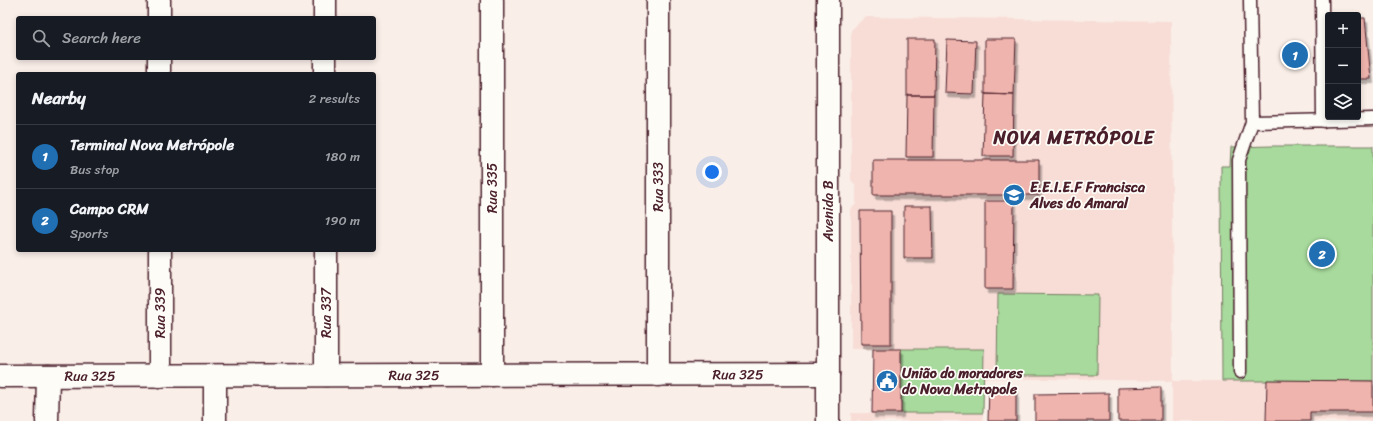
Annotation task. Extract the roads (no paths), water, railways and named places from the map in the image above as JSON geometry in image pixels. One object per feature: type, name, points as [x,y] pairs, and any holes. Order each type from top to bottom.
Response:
[{"type":"street","points":[[159,0],[159,16]]},
{"type":"street","points":[[325,0],[325,16]]},
{"type":"street","name":"Rua 335","points":[[492,0],[492,375]]},
{"type":"street","name":"Rua 333","points":[[658,0],[658,375]]},
{"type":"street","name":"Avenida B","points":[[828,0],[828,421]]},
{"type":"street","points":[[159,60],[159,72]]},
{"type":"street","points":[[325,60],[325,72]]},
{"type":"street","name":"Rua 339","points":[[160,252],[160,376]]},
{"type":"street","name":"Rua 337","points":[[326,252],[326,375]]},
{"type":"street","name":"Rua 325","points":[[0,376],[828,374]]},
{"type":"street","points":[[48,376],[48,421]]},
{"type":"street","points":[[215,376],[215,421]]},
{"type":"lane","points":[[1240,372],[1239,160],[1252,122],[1250,0]]},
{"type":"lane","points":[[1322,0],[1323,121]]},
{"type":"lane","points":[[1252,122],[1373,119]]},
{"type":"place","name":"Terminal Nova Metrópole","points":[[1295,55]]},
{"type":"place","name":"E.E.I.E.F Francisca Alves do Amaral","points":[[1014,195]]},
{"type":"place","name":"Campo CRM","points":[[1322,254]]},
{"type":"place","name":"União do moradores do Nova Metropole","points":[[887,381]]},
{"type":"district","name":"NOVA METRÓPOLE","points":[[1074,138]]}]
